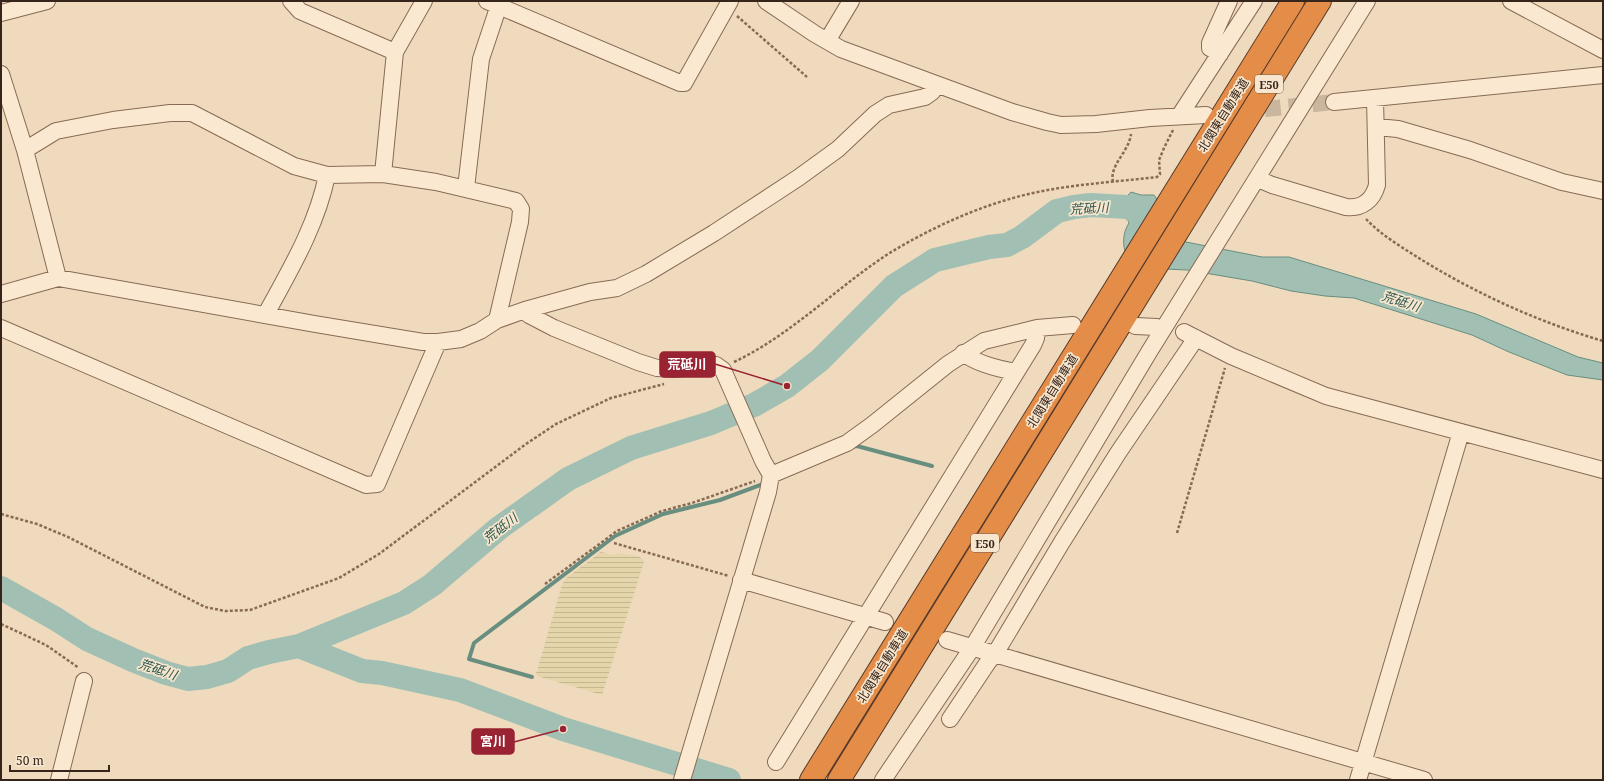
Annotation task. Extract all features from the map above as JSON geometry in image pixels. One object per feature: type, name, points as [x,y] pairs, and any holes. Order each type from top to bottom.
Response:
[{"type":"highway","name":"北関東自動車道","points":[[814,776],[1293,1]]},
{"type":"highway","name":"北関東自動車道","points":[[839,780],[1133,316],[1217,168],[1320,1]]},
{"type":"street","points":[[1,13],[47,1]]},
{"type":"street","points":[[291,1],[300,11],[395,52]]},
{"type":"street","points":[[383,174],[395,52],[424,1]]},
{"type":"street","points":[[766,1],[827,41],[871,62],[1012,112],[1047,122],[1060,125],[1096,124],[1180,115],[1206,115]]},
{"type":"street","points":[[827,41],[851,1]]},
{"type":"street","points":[[1220,54],[1210,48],[1210,43],[1229,1]]},
{"type":"street","points":[[1180,115],[1254,1]]},
{"type":"street","points":[[883,780],[972,648],[1077,472],[1367,1]]},
{"type":"street","points":[[1511,1],[1603,50]]},
{"type":"street","points":[[494,2],[680,83],[684,82],[728,4]]},
{"type":"street","points":[[466,188],[481,59],[496,14],[494,2]]},
{"type":"street","points":[[1,74],[25,150],[58,278]]},
{"type":"street","points":[[1334,102],[1603,75]]},
{"type":"street","points":[[1,294],[58,278],[423,342],[461,339],[480,331],[498,320],[525,310],[590,292],[617,288],[646,274],[714,233],[798,178],[838,149],[875,114],[889,106],[925,96],[932,92],[936,85]]},
{"type":"street","points":[[1254,184],[1272,185],[1346,207],[1352,208],[1363,205],[1372,197],[1377,185],[1377,127],[1375,99]]},
{"type":"street","points":[[25,150],[56,131],[112,120],[170,113],[192,113],[294,166],[327,175],[383,174],[466,188],[516,201],[521,209],[520,222],[498,320]]},
{"type":"street","points":[[1377,127],[1398,130],[1470,150],[1562,182],[1603,191]]},
{"type":"street","points":[[266,314],[303,246],[320,201],[327,175]]},
{"type":"street","points":[[525,310],[528,315],[554,328],[638,362],[658,368],[674,369],[711,364],[722,368],[763,461],[771,475],[770,484],[682,780]]},
{"type":"street","points":[[1133,316],[1157,327]]},
{"type":"street","points":[[771,475],[847,442],[872,425],[948,364],[984,341],[1037,328],[1073,325]]},
{"type":"street","points":[[1,328],[366,485],[377,484],[438,342]]},
{"type":"street","points":[[776,762],[1033,345],[1036,338],[1037,328]]},
{"type":"street","points":[[950,719],[988,662],[995,654],[1062,542],[1190,335],[1232,356],[1326,396],[1603,470]]},
{"type":"street","points":[[963,353],[976,360],[1005,370],[1016,372]]},
{"type":"street","points":[[1358,780],[1461,432]]},
{"type":"street","points":[[741,580],[885,622]]},
{"type":"street","points":[[947,640],[1424,780]]},
{"type":"street","points":[[59,780],[84,681]]},
{"type":"path","points":[[728,4],[808,77]]},
{"type":"path","points":[[722,368],[748,355],[803,319],[840,289],[888,255],[940,226],[994,204],[1033,193],[1070,187],[1157,177],[1160,174],[1160,160],[1164,148],[1180,115]]},
{"type":"path","points":[[1113,182],[1113,172],[1130,138],[1131,120]]},
{"type":"path","points":[[1363,205],[1365,218],[1375,229],[1447,275],[1486,297],[1534,318],[1570,332],[1603,342]]},
{"type":"path","points":[[1177,533],[1226,367],[1232,356]]},
{"type":"path","points":[[1,514],[37,524],[68,537],[205,607],[225,611],[250,610],[339,578],[379,554],[526,444],[556,424],[611,398],[670,382]]},
{"type":"path","points":[[545,584],[617,532],[662,511],[692,503],[771,475]]},
{"type":"path","points":[[614,543],[741,580]]},
{"type":"path","points":[[1,624],[46,645],[82,670],[84,681]]},
{"type":"shaded area","points":[[601,552],[614,555],[620,553],[632,555],[640,557],[644,562],[602,695],[537,676],[536,674],[565,579]]},
{"type":"water","points":[[1131,192],[1141,195],[1154,195],[1186,242],[1262,257],[1289,257],[1476,314],[1578,357],[1603,363],[1603,380],[1567,375],[1509,352],[1472,335],[1354,298],[1325,296],[1291,291],[1252,281],[1187,270],[1165,269],[1137,271],[1127,256],[1124,246],[1124,234],[1129,223],[1126,216],[1118,210],[1119,204]]},
{"type":"waterway","name":"荒砥川","points":[[1,588],[56,619],[87,639],[166,673],[188,679],[207,677],[228,671],[248,658],[299,646],[404,603],[432,585],[499,528],[568,479],[631,448],[711,423],[754,405],[787,386],[820,360],[894,286],[935,260],[989,247],[1007,245],[1022,237],[1057,211],[1074,207],[1091,205],[1127,207],[1136,211],[1145,223]]},
{"type":"waterway","points":[[851,447],[857,446],[932,466]]},
{"type":"waterway","points":[[532,677],[469,659],[474,643],[615,536],[663,514],[720,500],[766,483]]},
{"type":"waterway","points":[[299,646],[362,671],[382,673],[460,690],[563,729],[729,780]]},
{"type":"waterway","points":[[460,690],[462,683]]},
{"type":"tunnel","points":[[1217,114],[1334,102]]},
{"type":"place","name":"荒砥川","points":[[787,386]]},
{"type":"place","name":"宮川","points":[[563,729]]}]
